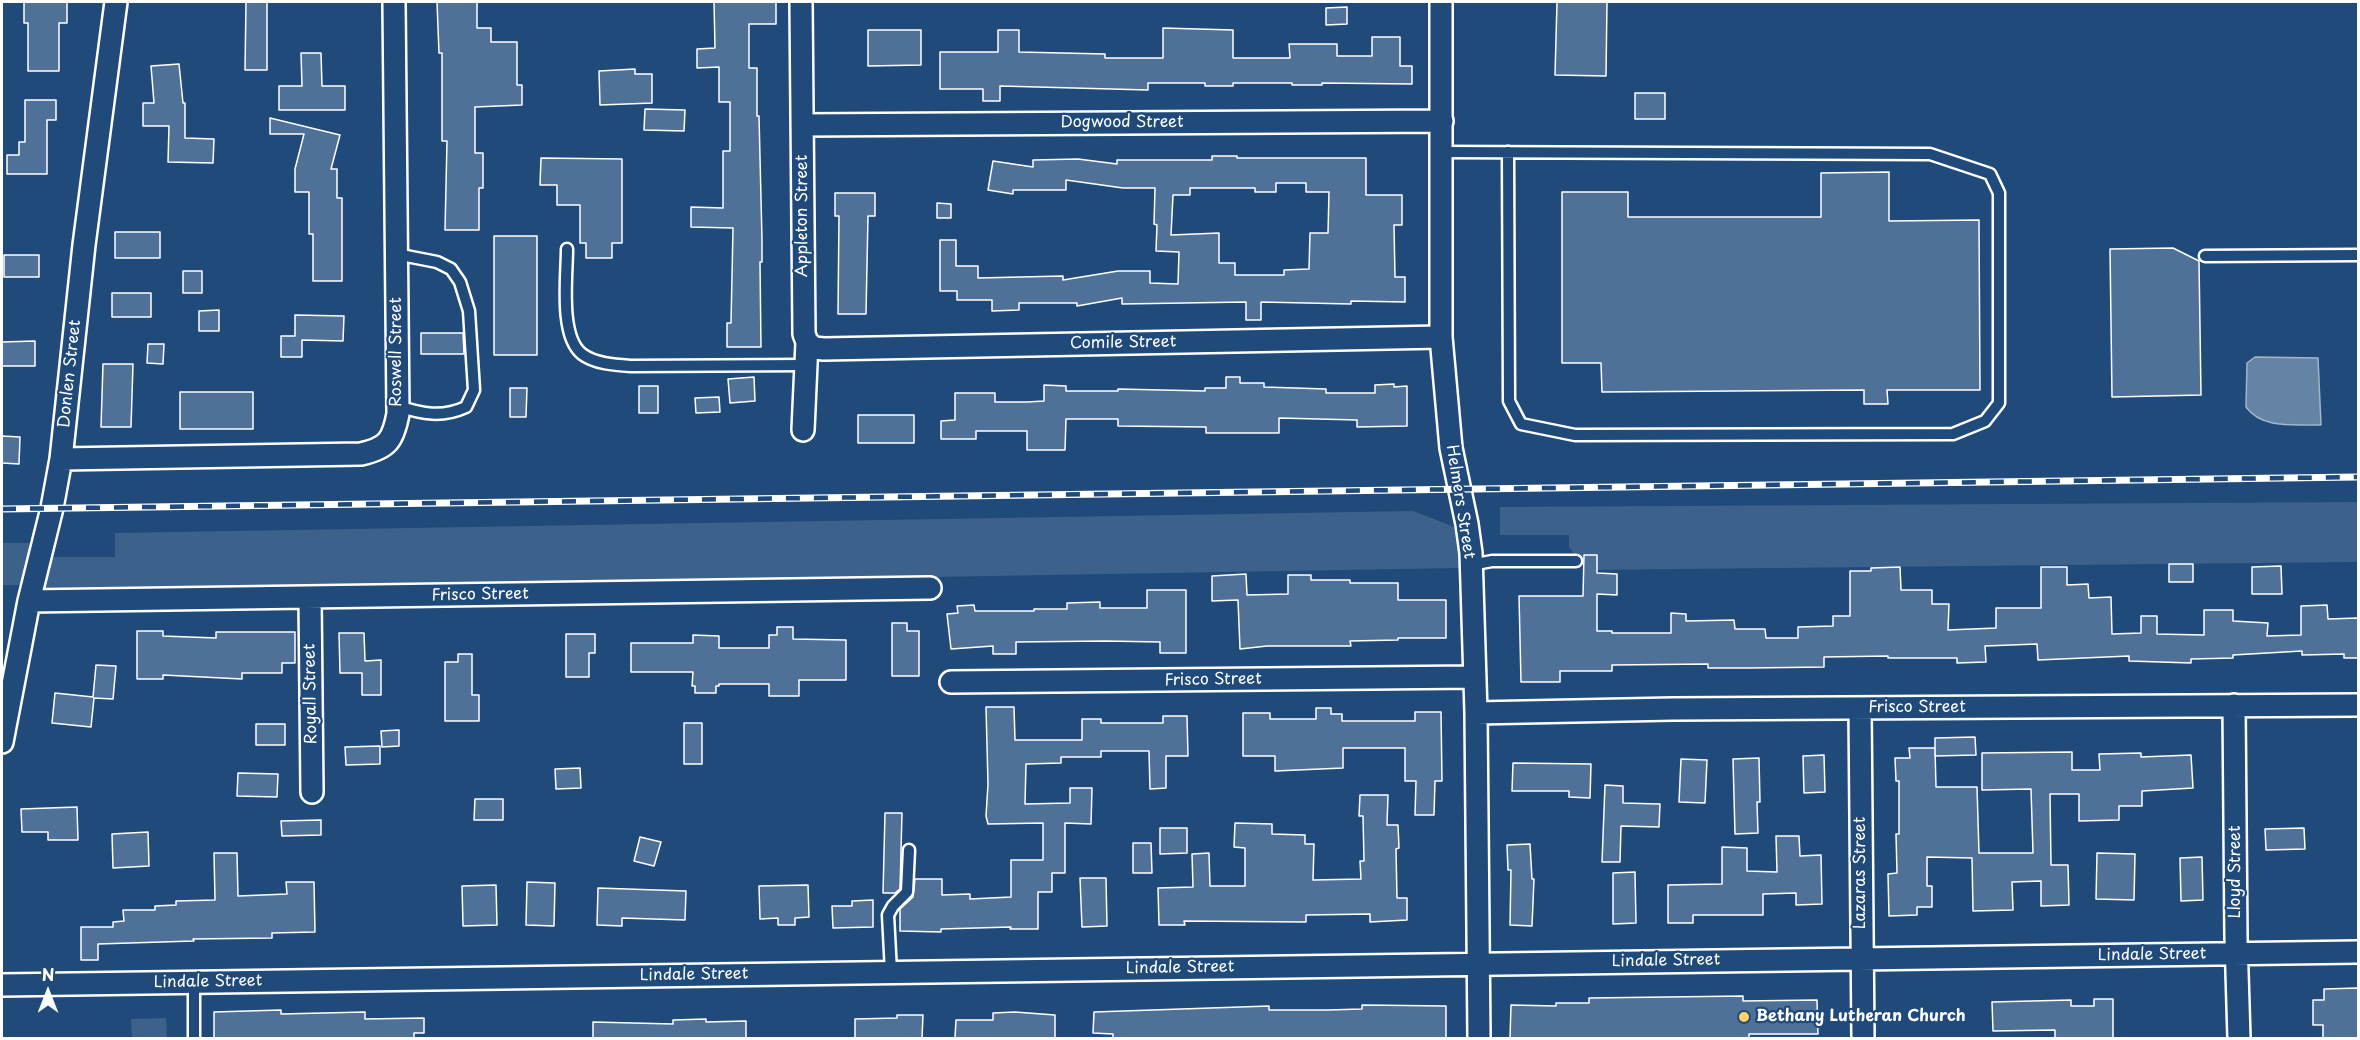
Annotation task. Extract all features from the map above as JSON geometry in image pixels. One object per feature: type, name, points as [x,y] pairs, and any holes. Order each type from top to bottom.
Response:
[{"type":"street","name":"Donlen Street","points":[[2,742],[29,601],[52,508],[61,459],[84,245],[116,2]]},
{"type":"street","name":"Roswell Street","points":[[61,459],[361,454],[377,451],[390,440],[395,429],[398,406],[394,2]]},
{"type":"street","name":"Appleton Street","points":[[801,2],[804,334],[807,342],[803,430]]},
{"type":"street","name":"Helmers Street","points":[[1441,2],[1441,337],[1451,448],[1467,524],[1471,565],[1476,713],[1479,1038]]},
{"type":"street","name":"Dogwood Street","points":[[802,125],[1442,121]]},
{"type":"street","name":"Comile Street","points":[[807,342],[814,348],[824,349],[1441,337]]},
{"type":"street","name":"Frisco Street","points":[[29,601],[930,588]]},
{"type":"street","name":"Royall Street","points":[[310,597],[312,792]]},
{"type":"street","name":"Frisco Street","points":[[951,682],[1475,677]]},
{"type":"street","name":"Lloyd Street","points":[[2234,705],[2239,1038]]},
{"type":"street","name":"Frisco Street","points":[[1476,713],[2358,705]]},
{"type":"street","name":"Lazaras Street","points":[[1860,708],[1863,1038]]},
{"type":"street","name":"Lindale Street","points":[[2,985],[2358,952]]},
{"type":"lane","points":[[1441,152],[1508,152],[1930,154],[1990,174],[1999,193],[1999,403],[1985,421],[1953,434],[1575,435],[1521,424],[1509,401],[1508,152]]},
{"type":"lane","points":[[567,249],[567,318],[570,340],[582,354],[606,364],[632,366],[806,365]]},
{"type":"lane","points":[[396,254],[437,262],[451,269],[460,282],[469,311],[474,390],[466,407],[451,414],[417,412],[398,406]]},
{"type":"lane","points":[[2205,256],[2358,255]]},
{"type":"lane","points":[[1471,565],[1492,561],[1576,561]]},
{"type":"lane","points":[[891,972],[888,915],[893,906],[907,892],[909,850]]},
{"type":"lane","points":[[194,982],[194,1038]]},
{"type":"shaded area","points":[[2255,357],[2318,358],[2321,425],[2270,423],[2253,414],[2246,407],[2247,363]]},
{"type":"shaded area","points":[[2358,502],[2358,562],[1586,570],[1569,547],[1569,535],[1500,535],[1500,507]]},
{"type":"shaded area","points":[[1413,511],[1457,528],[1461,568],[49,592],[41,582],[49,557],[115,557],[115,533]]},
{"type":"shaded area","points":[[2,543],[33,543],[24,585],[2,585]]},
{"type":"shaded area","points":[[166,1018],[167,1038],[132,1038],[131,1019]]},
{"type":"building","points":[[24,2],[67,2],[67,23],[59,23],[59,71],[28,71],[28,23],[24,23]]},
{"type":"building","points":[[246,2],[267,2],[267,70],[245,70]]},
{"type":"building","points":[[437,2],[477,2],[477,28],[491,28],[491,42],[517,42],[517,85],[522,85],[522,105],[475,107],[475,153],[483,153],[483,188],[479,188],[479,230],[445,230],[447,141],[442,141],[442,53],[439,53]]},
{"type":"building","points":[[714,2],[776,2],[776,24],[749,24],[749,68],[757,68],[757,116],[759,116],[762,240],[761,347],[727,347],[727,323],[731,323],[733,228],[691,227],[691,207],[723,208],[723,151],[730,151],[730,102],[719,102],[719,67],[697,68],[697,49],[715,48]]},
{"type":"building","points":[[1557,2],[1607,2],[1606,76],[1555,75]]},
{"type":"building","points":[[1347,7],[1347,24],[1326,25],[1326,8]]},
{"type":"building","points":[[1163,28],[1233,30],[1233,58],[1290,58],[1289,44],[1337,44],[1337,56],[1372,56],[1372,37],[1400,37],[1400,66],[1412,66],[1412,84],[1233,83],[1233,86],[1205,86],[1205,83],[1148,83],[1148,90],[1000,86],[1000,101],[983,101],[983,89],[940,89],[940,52],[998,52],[998,30],[1019,30],[1019,52],[1105,54],[1105,58],[1163,58]]},
{"type":"building","points":[[868,30],[921,30],[921,65],[868,66]]},
{"type":"building","points":[[301,53],[321,53],[322,86],[345,86],[345,110],[279,110],[279,86],[302,86]]},
{"type":"building","points":[[179,64],[183,103],[185,103],[185,138],[214,139],[213,163],[168,162],[169,126],[143,126],[143,103],[154,103],[151,66]]},
{"type":"building","points":[[635,69],[635,74],[652,74],[652,103],[600,105],[599,71]]},
{"type":"building","points":[[1635,93],[1665,93],[1665,119],[1635,119]]},
{"type":"building","points":[[25,100],[56,100],[56,120],[47,120],[47,174],[7,174],[7,155],[19,155],[19,142],[25,142]]},
{"type":"building","points":[[645,109],[685,110],[684,131],[644,130]]},
{"type":"building","points":[[270,118],[340,135],[331,169],[337,169],[337,198],[342,198],[342,281],[313,281],[313,234],[309,234],[309,192],[295,192],[295,169],[304,134],[270,134]]},
{"type":"building","points":[[1212,156],[1366,158],[1366,195],[1402,195],[1402,225],[1394,225],[1395,277],[1405,277],[1405,302],[1351,301],[1351,304],[1261,302],[1261,320],[1246,320],[1246,302],[1122,304],[1122,298],[1077,306],[1077,303],[1019,303],[1019,310],[992,311],[992,300],[957,300],[957,291],[940,291],[940,240],[956,240],[956,266],[978,266],[978,278],[1063,276],[1063,280],[1118,271],[1150,271],[1150,283],[1178,284],[1179,252],[1156,251],[1155,188],[1123,188],[1066,180],[1066,190],[1013,190],[1013,194],[988,190],[993,161],[1033,167],[1033,160],[1078,159],[1117,164],[1117,160],[1212,160]],"holes":[[[1276,183],[1306,183],[1306,192],[1329,192],[1328,233],[1310,233],[1309,269],[1284,270],[1284,275],[1235,275],[1235,263],[1219,263],[1219,233],[1171,235],[1173,195],[1190,195],[1190,188],[1255,188],[1255,192],[1276,192]]]},
{"type":"building","points":[[541,158],[622,159],[622,243],[612,243],[612,258],[586,258],[586,243],[580,243],[580,205],[557,205],[557,185],[540,185]]},
{"type":"building","points":[[1889,172],[1889,221],[1979,220],[1980,390],[1887,390],[1888,404],[1864,404],[1864,390],[1602,392],[1601,363],[1562,363],[1562,192],[1628,192],[1628,217],[1821,217],[1821,173]]},
{"type":"building","points":[[835,193],[875,193],[875,216],[868,216],[866,314],[838,314],[839,216],[835,216]]},
{"type":"building","points":[[937,203],[951,204],[951,218],[937,218]]},
{"type":"building","points":[[115,232],[160,232],[160,258],[115,258]]},
{"type":"building","points":[[494,236],[537,236],[537,355],[494,355]]},
{"type":"building","points":[[2173,248],[2199,261],[2201,395],[2112,397],[2110,249]]},
{"type":"building","points":[[4,255],[39,255],[39,277],[4,277]]},
{"type":"building","points":[[183,271],[202,271],[202,293],[183,293]]},
{"type":"building","points":[[112,293],[151,293],[151,317],[112,317]]},
{"type":"building","points":[[219,310],[219,331],[199,331],[199,311]]},
{"type":"building","points":[[295,315],[344,316],[343,341],[302,340],[302,357],[281,357],[281,336],[295,336]]},
{"type":"building","points":[[421,333],[463,333],[464,354],[421,354]]},
{"type":"building","points":[[35,341],[35,366],[2,366],[2,342]]},
{"type":"building","points":[[148,344],[164,344],[163,364],[147,363]]},
{"type":"building","points":[[103,364],[133,364],[131,427],[101,427]]},
{"type":"building","points":[[754,377],[755,401],[730,403],[728,379]]},
{"type":"building","points":[[1226,377],[1240,377],[1240,383],[1264,383],[1264,387],[1326,389],[1326,393],[1375,393],[1375,385],[1407,386],[1407,426],[1357,427],[1357,420],[1279,418],[1279,433],[1206,433],[1206,427],[1118,426],[1118,419],[1066,419],[1065,450],[1027,450],[1027,431],[976,431],[976,439],[941,439],[941,421],[955,420],[955,393],[995,393],[995,402],[1044,401],[1044,385],[1066,386],[1066,391],[1118,391],[1118,389],[1205,391],[1205,388],[1226,388]]},
{"type":"building","points":[[639,386],[658,386],[658,413],[639,413]]},
{"type":"building","points":[[510,388],[527,388],[526,417],[510,417]]},
{"type":"building","points":[[180,392],[253,392],[253,429],[180,429]]},
{"type":"building","points":[[719,397],[720,412],[696,413],[695,398]]},
{"type":"building","points":[[858,415],[914,415],[914,443],[858,443]]},
{"type":"building","points":[[2,436],[20,437],[19,464],[2,463]]},
{"type":"building","points":[[1584,555],[1597,555],[1597,573],[1617,574],[1617,595],[1597,594],[1597,631],[1612,631],[1612,633],[1671,633],[1671,613],[1686,614],[1686,621],[1734,620],[1735,629],[1765,629],[1766,638],[1798,638],[1798,627],[1833,626],[1833,616],[1850,616],[1850,571],[1900,567],[1901,590],[1932,590],[1932,604],[1949,604],[1948,630],[1996,628],[1996,608],[2041,608],[2041,567],[2067,567],[2067,585],[2088,584],[2089,598],[2111,597],[2112,634],[2141,633],[2141,616],[2157,616],[2157,634],[2204,635],[2204,610],[2233,610],[2233,621],[2268,623],[2267,636],[2301,635],[2301,606],[2327,605],[2328,619],[2358,618],[2358,658],[2344,658],[2344,654],[2302,655],[2302,651],[2233,655],[2233,658],[2191,659],[2191,663],[2129,661],[2129,656],[2038,660],[2037,644],[1985,646],[1986,662],[1957,663],[1957,658],[1888,658],[1888,656],[1824,657],[1824,667],[1708,668],[1708,664],[1612,665],[1612,671],[1560,671],[1560,682],[1521,682],[1519,596],[1583,596]]},
{"type":"building","points":[[2169,564],[2193,564],[2193,582],[2169,582]]},
{"type":"building","points":[[2281,566],[2282,594],[2252,594],[2252,567]]},
{"type":"building","points":[[1246,574],[1247,595],[1288,594],[1288,575],[1311,575],[1311,580],[1350,580],[1350,583],[1398,583],[1398,600],[1446,600],[1446,638],[1350,641],[1351,646],[1267,646],[1240,649],[1238,600],[1212,601],[1212,576]]},
{"type":"building","points":[[1147,590],[1186,590],[1186,653],[1160,653],[1160,642],[1105,641],[1016,642],[1016,654],[993,654],[993,646],[951,649],[947,614],[958,613],[957,606],[974,605],[975,611],[1034,611],[1034,609],[1067,609],[1067,603],[1100,602],[1100,608],[1147,608]]},
{"type":"building","points":[[892,623],[907,623],[907,631],[919,631],[919,676],[892,676]]},
{"type":"building","points":[[777,627],[793,627],[793,639],[846,640],[846,680],[799,680],[799,696],[769,696],[769,684],[719,684],[716,686],[716,693],[695,693],[695,686],[692,686],[693,672],[631,672],[631,643],[693,643],[693,635],[719,636],[719,648],[769,648],[769,635],[777,635]]},
{"type":"building","points":[[137,631],[163,631],[163,636],[216,638],[216,632],[295,632],[295,663],[282,663],[282,673],[242,673],[242,679],[163,675],[163,679],[137,679]]},
{"type":"building","points":[[339,633],[364,633],[365,661],[381,660],[381,695],[362,695],[362,673],[340,673]]},
{"type":"building","points":[[566,634],[595,634],[595,653],[589,653],[589,677],[566,677]]},
{"type":"building","points":[[458,654],[472,654],[472,695],[479,695],[479,721],[445,721],[445,662],[458,662]]},
{"type":"building","points":[[96,665],[116,666],[113,699],[94,698],[91,727],[52,723],[55,693],[93,697]]},
{"type":"building","points":[[986,707],[1014,707],[1015,740],[1082,740],[1082,719],[1101,719],[1101,723],[1163,723],[1163,716],[1187,716],[1188,756],[1166,756],[1166,788],[1150,789],[1149,751],[1101,751],[1101,757],[1061,757],[1061,763],[1026,764],[1025,804],[1070,803],[1070,788],[1092,788],[1091,824],[1065,823],[1065,873],[1052,873],[1052,892],[1038,892],[1038,929],[1010,929],[1011,927],[941,929],[941,932],[900,931],[900,909],[913,897],[915,879],[942,879],[942,895],[970,894],[970,899],[1011,897],[1011,860],[1043,860],[1043,823],[988,824],[986,816],[988,784]]},
{"type":"building","points":[[1316,708],[1331,708],[1331,714],[1342,714],[1342,721],[1415,721],[1415,712],[1441,712],[1442,781],[1435,781],[1434,815],[1415,815],[1416,781],[1405,781],[1405,748],[1343,748],[1343,768],[1275,771],[1275,756],[1243,756],[1243,713],[1270,713],[1270,719],[1316,719]]},
{"type":"building","points":[[684,723],[702,723],[702,764],[684,764]]},
{"type":"building","points":[[256,724],[285,724],[285,745],[256,745]]},
{"type":"building","points":[[399,730],[399,746],[382,747],[381,731]]},
{"type":"building","points":[[1975,737],[1976,755],[1935,756],[1935,738]]},
{"type":"building","points":[[380,746],[380,764],[346,765],[345,747]]},
{"type":"building","points":[[1909,748],[1935,748],[1936,787],[1977,787],[1979,853],[2033,853],[2031,789],[1982,790],[1982,753],[2072,752],[2072,770],[2100,770],[2099,754],[2141,753],[2141,757],[2191,755],[2193,788],[2142,791],[2142,806],[2119,806],[2119,820],[2079,821],[2079,794],[2050,794],[2051,865],[2068,865],[2069,905],[2041,906],[2041,881],[2012,882],[2013,910],[1973,911],[1972,858],[1927,857],[1927,886],[1932,886],[1932,907],[1917,907],[1917,915],[1889,916],[1888,874],[1897,873],[1896,834],[1899,834],[1899,781],[1896,781],[1895,758],[1910,758]]},
{"type":"building","points":[[1824,755],[1825,792],[1804,793],[1803,756]]},
{"type":"building","points":[[1759,758],[1758,833],[1735,834],[1733,759]]},
{"type":"building","points":[[1681,759],[1707,760],[1705,803],[1679,802]]},
{"type":"building","points":[[1513,763],[1591,764],[1590,798],[1569,797],[1569,791],[1512,791]]},
{"type":"building","points":[[580,768],[581,788],[556,789],[555,769]]},
{"type":"building","points":[[238,773],[278,774],[277,797],[237,796]]},
{"type":"building","points":[[1605,785],[1623,786],[1623,803],[1660,804],[1659,827],[1621,826],[1620,862],[1602,862]]},
{"type":"building","points":[[1360,795],[1388,795],[1387,825],[1398,825],[1397,898],[1407,898],[1407,920],[1370,922],[1370,914],[1306,915],[1306,922],[1184,921],[1185,925],[1159,925],[1158,888],[1193,887],[1192,854],[1209,853],[1210,886],[1245,886],[1245,848],[1234,847],[1235,823],[1272,824],[1272,834],[1305,835],[1305,844],[1314,844],[1313,880],[1361,879],[1360,861],[1364,861],[1363,816],[1359,816]]},
{"type":"building","points":[[475,799],[503,799],[503,820],[474,820]]},
{"type":"building","points":[[77,807],[78,840],[48,840],[48,832],[22,832],[21,809]]},
{"type":"building","points":[[885,813],[902,813],[900,889],[895,893],[883,893]]},
{"type":"building","points":[[321,820],[321,835],[282,836],[281,821]]},
{"type":"building","points":[[1160,828],[1187,828],[1187,853],[1160,854]]},
{"type":"building","points":[[2304,828],[2305,849],[2266,850],[2265,829]]},
{"type":"building","points":[[148,832],[149,866],[113,868],[112,834]]},
{"type":"building","points":[[1776,836],[1799,836],[1800,856],[1821,855],[1822,904],[1796,905],[1796,893],[1763,894],[1763,915],[1693,915],[1693,923],[1668,923],[1668,885],[1722,884],[1722,847],[1747,848],[1747,871],[1777,872]]},
{"type":"building","points":[[640,837],[661,842],[654,866],[634,861]]},
{"type":"building","points":[[1133,843],[1151,843],[1152,873],[1133,873]]},
{"type":"building","points":[[1530,844],[1532,879],[1534,879],[1532,926],[1510,925],[1511,870],[1508,870],[1507,845]]},
{"type":"building","points":[[214,853],[237,853],[238,896],[287,894],[286,882],[314,882],[315,932],[272,933],[272,938],[98,944],[98,960],[81,960],[81,927],[113,927],[113,922],[124,921],[123,910],[155,910],[155,906],[176,905],[176,901],[215,900]]},
{"type":"building","points":[[2097,853],[2135,854],[2134,900],[2096,899]]},
{"type":"building","points":[[2202,857],[2203,900],[2181,901],[2180,858]]},
{"type":"building","points":[[1635,872],[1636,923],[1613,924],[1613,873]]},
{"type":"building","points":[[1080,878],[1106,878],[1107,926],[1082,927]]},
{"type":"building","points":[[527,882],[555,883],[554,926],[526,925]]},
{"type":"building","points":[[496,885],[497,925],[463,926],[462,886]]},
{"type":"building","points":[[808,885],[809,917],[795,918],[795,925],[778,925],[778,918],[760,919],[759,886]]},
{"type":"building","points":[[598,888],[686,891],[685,920],[622,918],[622,926],[597,925]]},
{"type":"building","points":[[873,900],[873,927],[833,928],[832,906],[852,906],[852,901]]},
{"type":"building","points":[[2358,988],[2358,1038],[2323,1038],[2323,1025],[2313,1025],[2313,1000],[2324,1000],[2324,989]]},
{"type":"building","points":[[1743,996],[1743,1001],[1817,1000],[1818,1034],[1749,1034],[1749,1038],[1510,1038],[1511,1005],[1556,1006],[1556,1003],[1589,1003],[1589,998]]},
{"type":"building","points":[[2094,999],[2113,999],[2113,1038],[2055,1038],[2055,1030],[1993,1031],[1992,1002],[2071,1000],[2071,1006],[2094,1006]]},
{"type":"building","points":[[1362,1005],[1446,1006],[1446,1038],[1113,1038],[1113,1034],[1093,1033],[1094,1012],[1269,1006],[1269,1010],[1327,1010],[1362,1009]]},
{"type":"building","points":[[281,1010],[281,1014],[365,1012],[365,1019],[424,1018],[424,1033],[414,1033],[414,1038],[214,1038],[214,1012]]},
{"type":"building","points":[[993,1013],[1055,1015],[1055,1038],[955,1038],[956,1020],[993,1020]]},
{"type":"building","points":[[897,1015],[923,1015],[922,1038],[855,1038],[855,1019],[897,1018]]},
{"type":"building","points":[[706,1019],[706,1022],[746,1021],[746,1038],[593,1038],[593,1022],[673,1024],[673,1020]]},
{"type":"railway","points":[[2,509],[2358,477]]},
{"type":"place","name":"Bethany Lutheran Church","points":[[1744,1017]]}]
